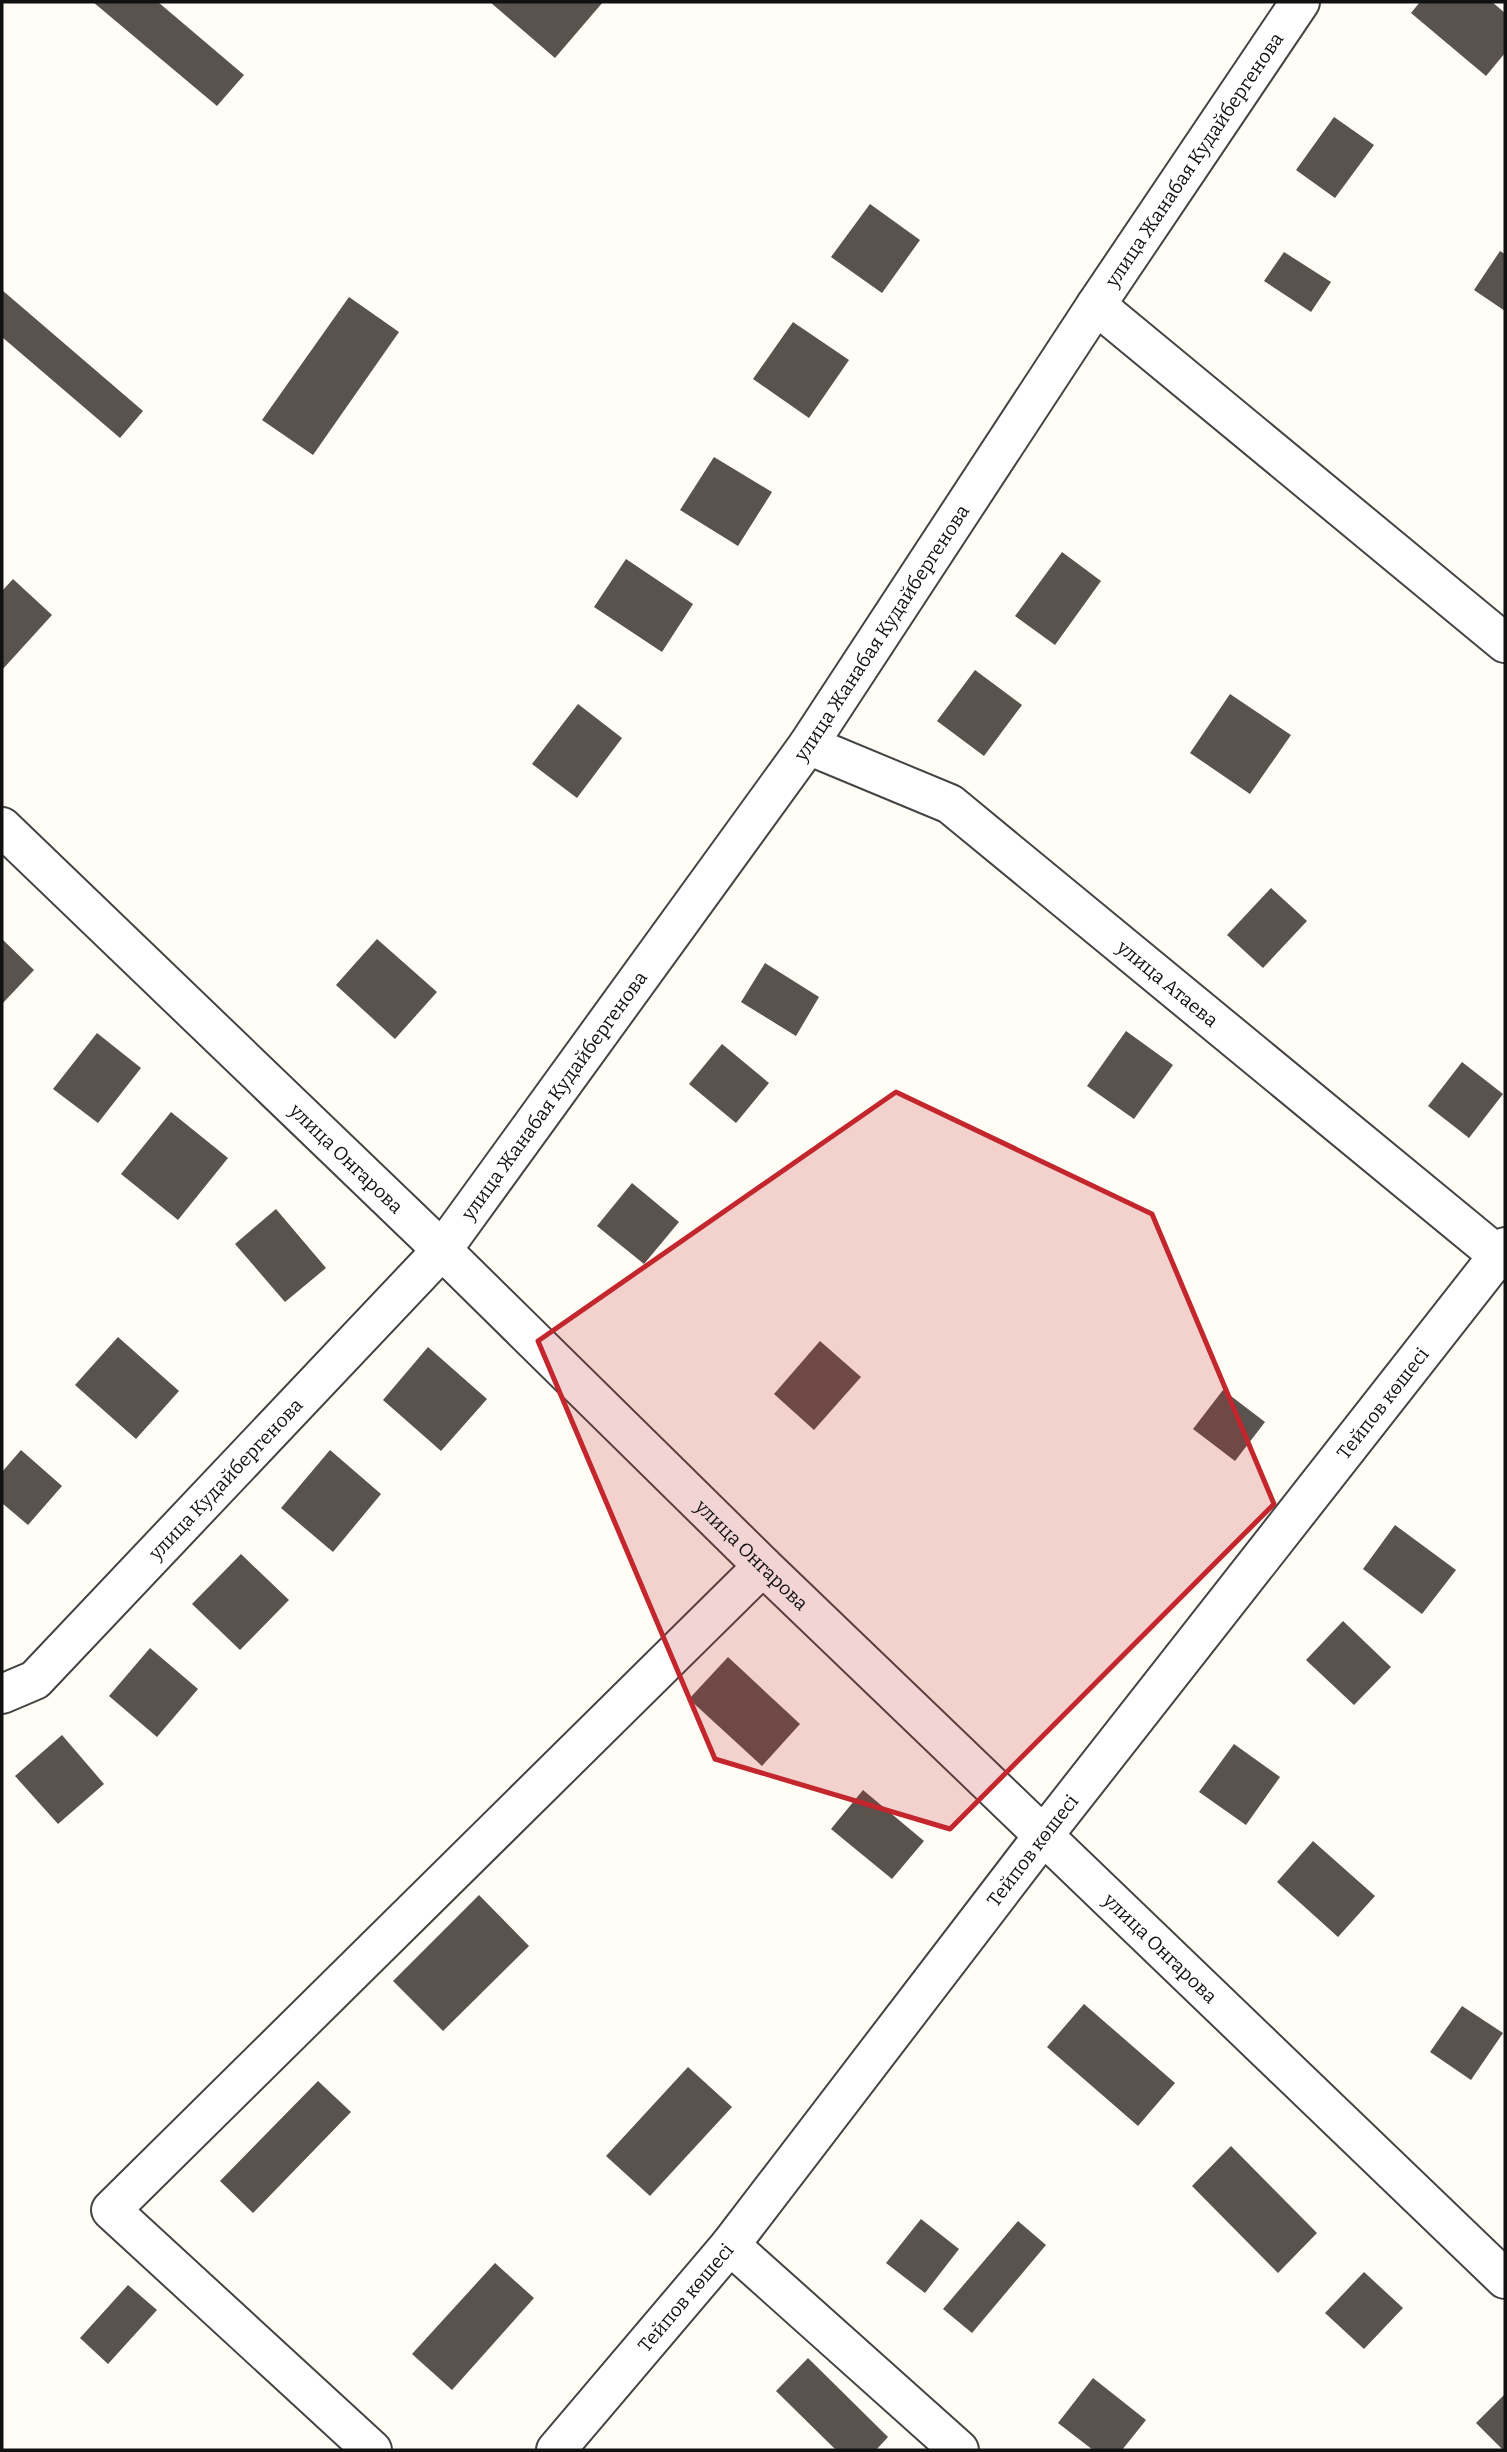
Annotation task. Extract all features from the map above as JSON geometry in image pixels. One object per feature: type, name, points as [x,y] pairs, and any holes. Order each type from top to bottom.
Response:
[{"type":"street","name":"улица Жанабая Кудайбергенова","points":[[442,1250],[808,746],[1096,305],[1300,2]]},
{"type":"street","points":[[1096,305],[1505,643]]},
{"type":"street","name":"улица Атаева","points":[[808,746],[950,804],[1503,1254]]},
{"type":"street","name":"улица Онгарова","points":[[2,827],[442,1250],[763,1566],[1505,2280]]},
{"type":"street","name":"улица Кудайбергенова","points":[[2,1694],[35,1680],[442,1250]]},
{"type":"street","name":"Тейпов көшесі","points":[[556,2450],[730,2245],[1043,1836],[1503,1254]]},
{"type":"street","points":[[372,2450],[111,2210],[763,1566]]},
{"type":"street","points":[[730,2245],[959,2450]]},
{"type":"highlighted area","points":[[896,1092],[1152,1214],[1274,1504],[950,1829],[715,1759],[538,1341]]},
{"type":"building","points":[[93,2],[158,2],[244,75],[217,106]]},
{"type":"building","points":[[490,2],[603,2],[555,58]]},
{"type":"building","points":[[1420,2],[1492,2],[1505,13],[1505,53],[1486,76],[1411,13]]},
{"type":"building","points":[[1334,117],[1374,145],[1335,198],[1296,170]]},
{"type":"building","points":[[870,204],[920,240],[882,293],[831,257]]},
{"type":"building","points":[[1500,251],[1505,254],[1505,311],[1474,290]]},
{"type":"building","points":[[1284,252],[1331,282],[1311,312],[1264,281]]},
{"type":"building","points":[[2,290],[143,411],[120,438],[2,337]]},
{"type":"building","points":[[349,297],[399,332],[313,455],[262,420]]},
{"type":"building","points":[[793,322],[849,360],[809,418],[753,379]]},
{"type":"building","points":[[714,457],[772,492],[738,546],[680,510]]},
{"type":"building","points":[[1062,552],[1101,581],[1055,645],[1015,616]]},
{"type":"building","points":[[626,559],[693,604],[662,652],[594,607]]},
{"type":"building","points":[[13,579],[52,615],[2,670],[2,591]]},
{"type":"building","points":[[975,670],[1022,705],[984,756],[937,721]]},
{"type":"building","points":[[1230,694],[1291,735],[1250,794],[1190,753]]},
{"type":"building","points":[[578,704],[622,738],[577,798],[532,764]]},
{"type":"building","points":[[1271,888],[1307,921],[1263,968],[1227,935]]},
{"type":"building","points":[[2,939],[34,970],[2,1004]]},
{"type":"building","points":[[377,939],[437,992],[395,1039],[336,985]]},
{"type":"building","points":[[765,963],[819,997],[796,1036],[741,1002]]},
{"type":"building","points":[[1126,1031],[1173,1065],[1134,1119],[1087,1086]]},
{"type":"building","points":[[97,1033],[141,1068],[98,1123],[53,1089]]},
{"type":"building","points":[[722,1044],[769,1083],[736,1123],[689,1084]]},
{"type":"building","points":[[1462,1062],[1503,1094],[1469,1138],[1428,1106]]},
{"type":"building","points":[[171,1112],[228,1158],[178,1220],[121,1174]]},
{"type":"building","points":[[632,1183],[679,1222],[644,1264],[597,1226]]},
{"type":"building","points":[[276,1209],[326,1268],[285,1302],[235,1244]]},
{"type":"building","points":[[118,1337],[179,1391],[136,1439],[75,1385]]},
{"type":"building","points":[[820,1341],[861,1377],[814,1430],[774,1394]]},
{"type":"building","points":[[428,1347],[487,1399],[441,1451],[383,1400]]},
{"type":"building","points":[[1223,1390],[1265,1422],[1235,1461],[1193,1429]]},
{"type":"building","points":[[21,1450],[62,1486],[28,1525],[2,1503],[2,1472]]},
{"type":"building","points":[[330,1450],[381,1494],[333,1552],[281,1508]]},
{"type":"building","points":[[1395,1525],[1456,1570],[1422,1614],[1363,1569]]},
{"type":"building","points":[[241,1554],[289,1600],[240,1650],[192,1604]]},
{"type":"building","points":[[1343,1621],[1391,1667],[1354,1705],[1306,1660]]},
{"type":"building","points":[[150,1648],[198,1689],[157,1737],[109,1696]]},
{"type":"building","points":[[728,1657],[800,1724],[762,1766],[689,1699]]},
{"type":"building","points":[[62,1735],[104,1784],[58,1824],[15,1776]]},
{"type":"building","points":[[1234,1744],[1280,1777],[1246,1825],[1199,1792]]},
{"type":"building","points":[[863,1790],[924,1841],[892,1879],[831,1829]]},
{"type":"building","points":[[1313,1841],[1375,1896],[1338,1937],[1277,1882]]},
{"type":"building","points":[[479,1895],[529,1946],[443,2031],[393,1981]]},
{"type":"building","points":[[1084,2004],[1175,2083],[1138,2126],[1047,2047]]},
{"type":"building","points":[[1462,2006],[1503,2033],[1471,2080],[1430,2052]]},
{"type":"building","points":[[688,2067],[732,2107],[650,2196],[606,2156]]},
{"type":"building","points":[[318,2081],[351,2112],[253,2213],[220,2181]]},
{"type":"building","points":[[1231,2146],[1317,2233],[1278,2273],[1192,2186]]},
{"type":"building","points":[[921,2219],[959,2249],[925,2293],[886,2263]]},
{"type":"building","points":[[1018,2221],[1046,2245],[972,2333],[943,2309]]},
{"type":"building","points":[[495,2263],[534,2298],[452,2390],[412,2354]]},
{"type":"building","points":[[1364,2272],[1403,2308],[1364,2349],[1325,2313]]},
{"type":"building","points":[[128,2285],[157,2310],[108,2364],[80,2338]]},
{"type":"building","points":[[808,2358],[888,2437],[876,2450],[836,2450],[776,2391]]},
{"type":"building","points":[[1093,2378],[1146,2420],[1122,2450],[1093,2450],[1058,2423]]},
{"type":"building","points":[[1505,2394],[1505,2450],[1503,2450],[1476,2423]]}]
